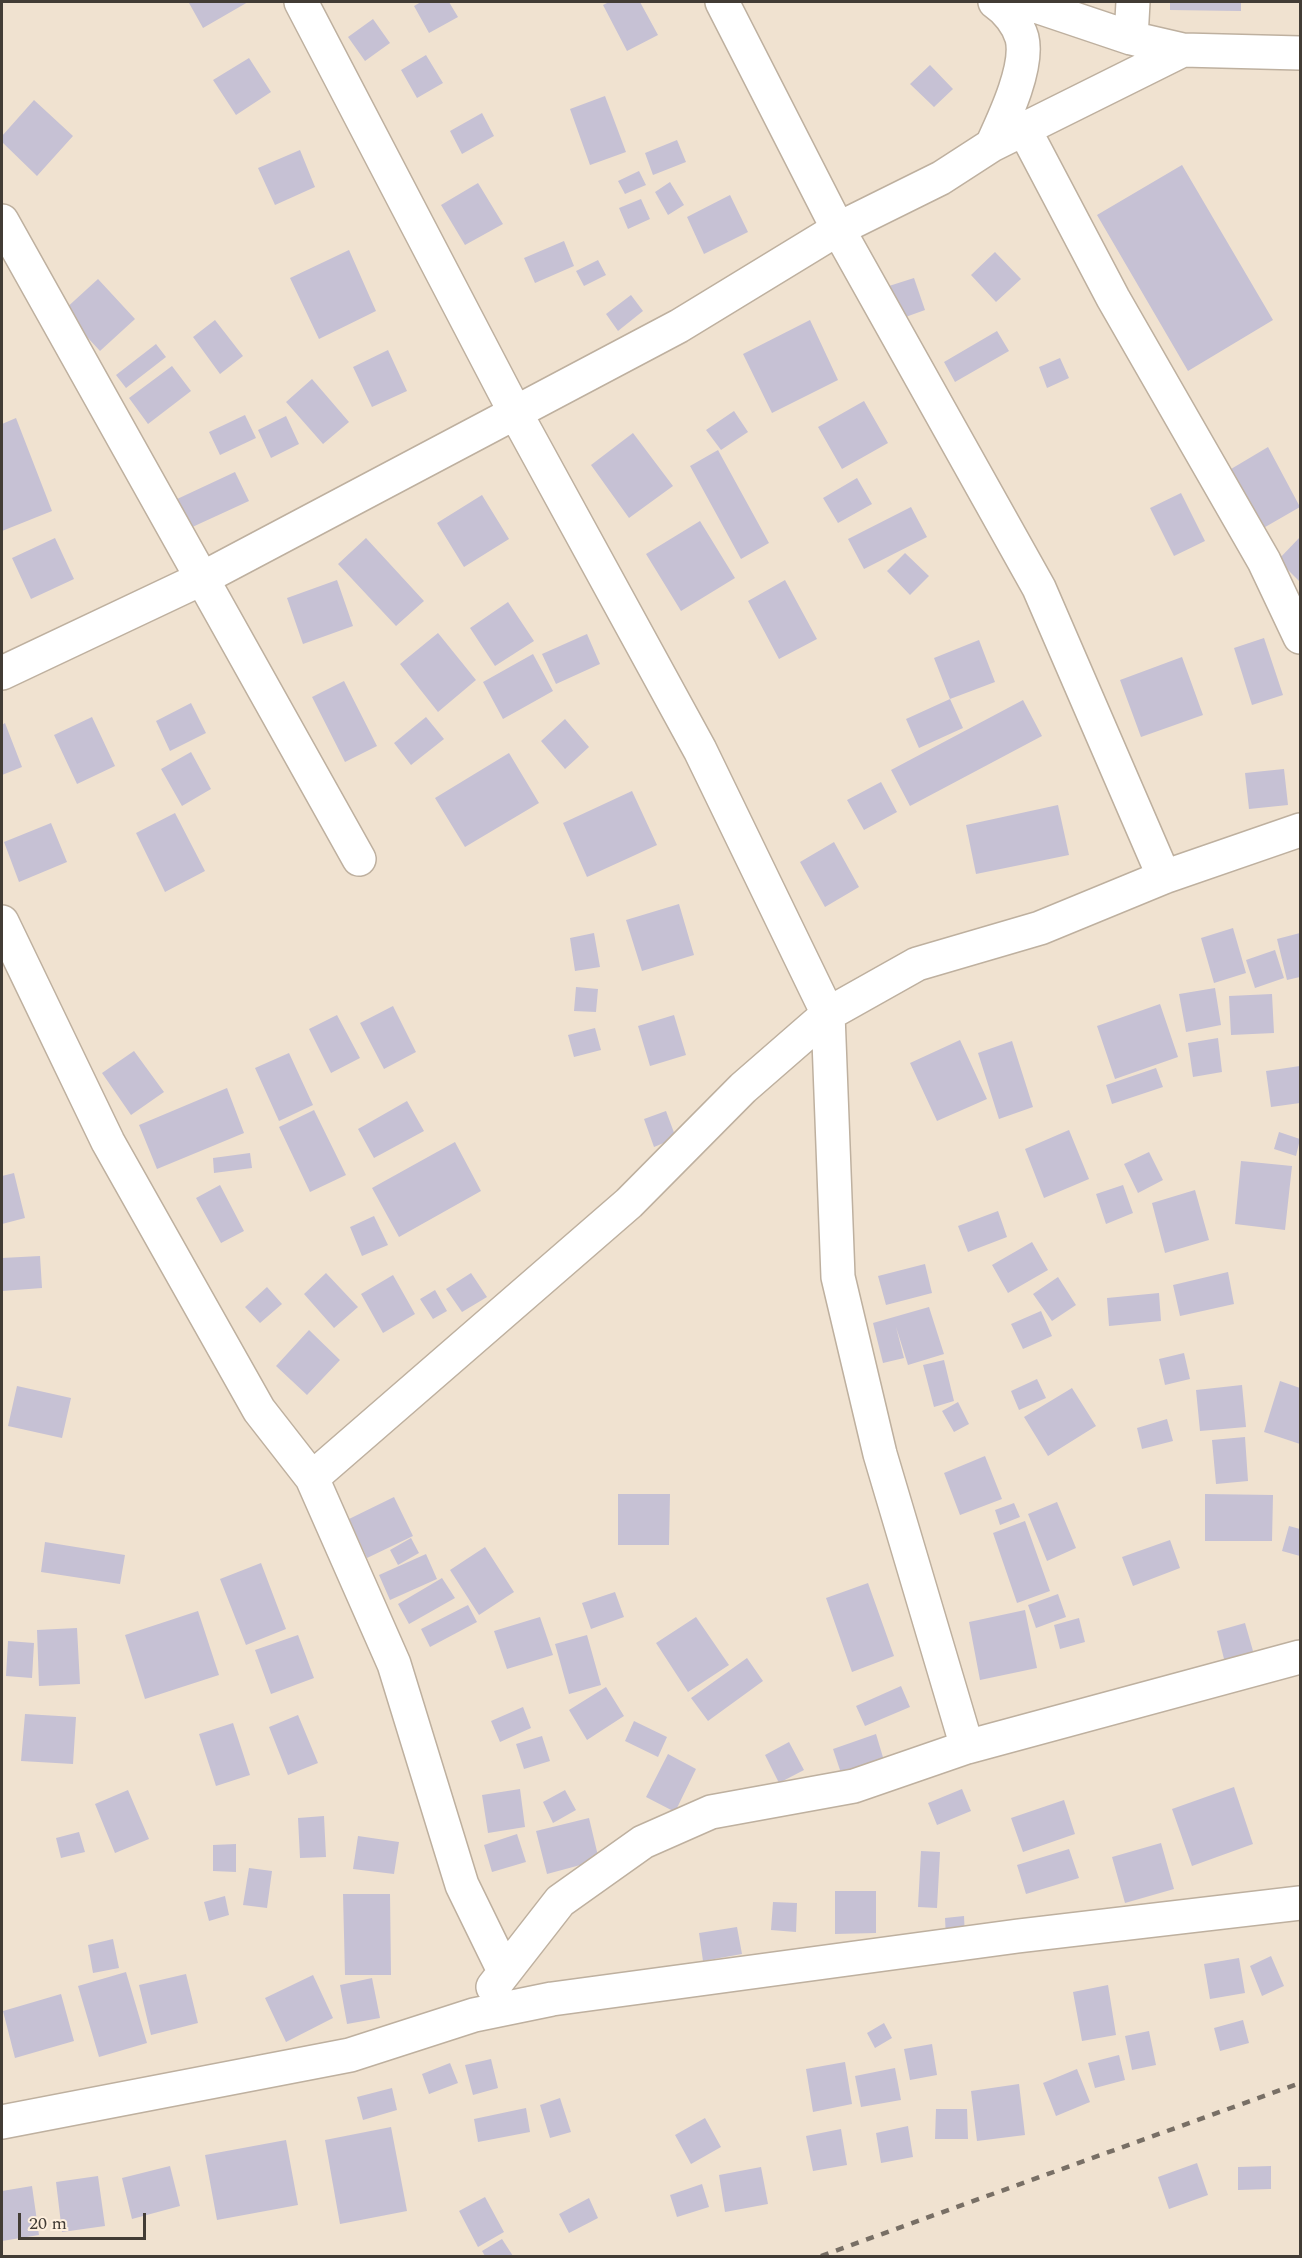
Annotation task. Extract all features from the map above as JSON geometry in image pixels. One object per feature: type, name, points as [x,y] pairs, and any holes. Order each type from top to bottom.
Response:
[{"type":"street","points":[[301,2],[515,412],[700,750],[828,1014],[838,1277],[880,1454],[967,1747]]},
{"type":"street","points":[[722,2],[838,229],[1039,588],[1164,877]]},
{"type":"street","points":[[992,145],[1008,109],[1021,70],[1022,39],[1007,11],[995,2]]},
{"type":"street","points":[[1024,2],[1131,38],[1183,50],[1300,52]]},
{"type":"street","points":[[1131,38],[1133,2]]},
{"type":"street","points":[[2,673],[203,578],[679,326],[838,229],[941,178],[992,145],[1183,50]]},
{"type":"street","points":[[1023,129],[1113,298],[1264,561],[1300,637]]},
{"type":"street","points":[[2,221],[359,859]]},
{"type":"street","points":[[312,1478],[629,1203],[743,1088],[828,1014],[917,964],[1040,928],[1164,877],[1300,830]]},
{"type":"street","points":[[2,922],[108,1142],[259,1410],[312,1478],[394,1664],[462,1885],[504,1971]]},
{"type":"street","points":[[474,2015],[504,1971],[560,1901],[643,1842],[711,1812],[854,1786],[967,1747],[1300,1657]]},
{"type":"street","points":[[2,2122],[350,2055],[474,2015],[552,2000],[1018,1936],[1300,1903]]},
{"type":"building","points":[[248,2],[203,28],[189,3]]},
{"type":"building","points":[[421,2],[449,2],[458,17],[429,33],[414,6]]},
{"type":"building","points":[[609,2],[640,2],[658,35],[627,51],[603,5]]},
{"type":"building","points":[[1170,2],[1241,2],[1241,11],[1170,10]]},
{"type":"building","points":[[373,19],[390,43],[365,61],[348,37]]},
{"type":"building","points":[[426,55],[443,83],[417,98],[401,70]]},
{"type":"building","points":[[249,58],[271,92],[236,115],[213,80]]},
{"type":"building","points":[[930,65],[953,89],[934,107],[910,84]]},
{"type":"building","points":[[605,96],[626,152],[590,165],[570,109]]},
{"type":"building","points":[[34,100],[73,136],[37,176],[2,142],[2,136]]},
{"type":"building","points":[[482,113],[494,136],[462,154],[450,131]]},
{"type":"building","points":[[677,140],[686,162],[653,175],[645,153]]},
{"type":"building","points":[[300,150],[315,187],[275,205],[258,168]]},
{"type":"building","points":[[1182,165],[1273,320],[1188,371],[1097,215]]},
{"type":"building","points":[[639,171],[646,185],[625,194],[618,181]]},
{"type":"building","points":[[670,182],[684,205],[668,215],[655,192]]},
{"type":"building","points":[[478,183],[503,224],[465,245],[441,205]]},
{"type":"building","points":[[730,195],[748,232],[704,254],[687,217]]},
{"type":"building","points":[[641,199],[650,219],[628,229],[619,208]]},
{"type":"building","points":[[564,241],[574,266],[535,283],[524,258]]},
{"type":"building","points":[[349,250],[376,311],[319,339],[290,278]]},
{"type":"building","points":[[995,252],[1021,279],[996,302],[971,275]]},
{"type":"building","points":[[598,260],[606,275],[584,286],[576,271]]},
{"type":"building","points":[[914,278],[925,310],[900,319],[889,286]]},
{"type":"building","points":[[98,279],[135,319],[100,351],[63,311]]},
{"type":"building","points":[[631,295],[643,311],[618,331],[606,314]]},
{"type":"building","points":[[215,320],[243,356],[220,374],[193,337]]},
{"type":"building","points":[[810,320],[838,380],[772,413],[743,354]]},
{"type":"building","points":[[997,331],[1009,351],[955,382],[944,362]]},
{"type":"building","points":[[156,344],[166,357],[126,388],[116,375]]},
{"type":"building","points":[[388,350],[407,391],[372,407],[353,367]]},
{"type":"building","points":[[1060,358],[1069,378],[1047,388],[1039,367]]},
{"type":"building","points":[[172,366],[191,391],[148,424],[129,398]]},
{"type":"building","points":[[312,379],[349,422],[323,444],[286,402]]},
{"type":"building","points":[[864,401],[888,443],[842,469],[818,427]]},
{"type":"building","points":[[734,411],[748,432],[721,450],[706,430]]},
{"type":"building","points":[[245,415],[256,438],[220,455],[209,432]]},
{"type":"building","points":[[286,416],[299,444],[271,458],[258,430]]},
{"type":"building","points":[[16,418],[52,511],[2,531],[2,424]]},
{"type":"building","points":[[633,433],[673,486],[629,518],[591,465]]},
{"type":"building","points":[[1268,447],[1300,507],[1260,530],[1226,472]]},
{"type":"building","points":[[718,450],[769,543],[741,559],[690,466]]},
{"type":"building","points":[[235,472],[249,501],[188,529],[175,500]]},
{"type":"building","points":[[857,478],[872,504],[838,523],[823,498]]},
{"type":"building","points":[[1181,493],[1205,541],[1174,556],[1150,508]]},
{"type":"building","points":[[482,495],[509,539],[464,567],[437,523]]},
{"type":"building","points":[[911,507],[927,537],[864,569],[848,539]]},
{"type":"building","points":[[700,521],[735,578],[681,611],[646,554]]},
{"type":"building","points":[[1300,537],[1300,582],[1278,560]]},
{"type":"building","points":[[55,538],[74,579],[31,599],[12,558]]},
{"type":"building","points":[[366,538],[424,601],[396,626],[338,564]]},
{"type":"building","points":[[905,553],[929,576],[910,595],[887,571]]},
{"type":"building","points":[[337,580],[353,626],[303,644],[287,598]]},
{"type":"building","points":[[785,580],[817,639],[779,659],[748,601]]},
{"type":"building","points":[[508,602],[534,641],[495,666],[470,628]]},
{"type":"building","points":[[438,633],[476,680],[438,712],[400,664]]},
{"type":"building","points":[[587,634],[600,664],[556,684],[542,654]]},
{"type":"building","points":[[1264,638],[1283,695],[1252,705],[1234,648]]},
{"type":"building","points":[[979,640],[995,682],[950,699],[934,658]]},
{"type":"building","points":[[533,654],[553,691],[503,719],[483,682]]},
{"type":"building","points":[[1182,657],[1203,715],[1141,737],[1120,680]]},
{"type":"building","points":[[344,681],[377,746],[345,762],[312,697]]},
{"type":"building","points":[[950,699],[963,728],[919,748],[906,719]]},
{"type":"building","points":[[1023,700],[1042,736],[910,806],[891,770]]},
{"type":"building","points":[[191,703],[206,733],[170,751],[156,721]]},
{"type":"building","points":[[92,717],[115,766],[77,784],[54,735]]},
{"type":"building","points":[[426,717],[444,739],[411,765],[394,743]]},
{"type":"building","points":[[565,719],[589,747],[565,769],[541,741]]},
{"type":"building","points":[[5,723],[22,767],[2,775],[2,725]]},
{"type":"building","points":[[191,752],[211,789],[182,806],[161,769]]},
{"type":"building","points":[[509,753],[539,803],[465,847],[435,798]]},
{"type":"building","points":[[1284,769],[1288,805],[1249,809],[1245,773]]},
{"type":"building","points":[[881,782],[897,812],[864,830],[847,800]]},
{"type":"building","points":[[632,791],[657,845],[587,877],[563,823]]},
{"type":"building","points":[[1058,805],[1069,855],[976,874],[966,825]]},
{"type":"building","points":[[175,813],[205,871],[165,892],[136,833]]},
{"type":"building","points":[[51,823],[67,862],[19,882],[4,842]]},
{"type":"building","points":[[834,842],[859,887],[825,907],[800,862]]},
{"type":"building","points":[[679,904],[694,955],[642,971],[626,920]]},
{"type":"building","points":[[1233,928],[1246,973],[1214,983],[1201,938]]},
{"type":"building","points":[[594,933],[600,967],[575,971],[570,938]]},
{"type":"building","points":[[1300,933],[1300,977],[1287,980],[1277,939]]},
{"type":"building","points":[[1275,950],[1284,978],[1255,988],[1246,960]]},
{"type":"building","points":[[576,987],[598,989],[596,1012],[574,1011]]},
{"type":"building","points":[[1215,988],[1221,1025],[1186,1032],[1179,994]]},
{"type":"building","points":[[1272,994],[1274,1033],[1231,1035],[1229,996]]},
{"type":"building","points":[[1160,1004],[1178,1057],[1115,1079],[1097,1026]]},
{"type":"building","points":[[393,1006],[416,1052],[384,1069],[360,1023]]},
{"type":"building","points":[[337,1015],[360,1058],[331,1073],[309,1029]]},
{"type":"building","points":[[674,1015],[686,1055],[650,1066],[638,1026]]},
{"type":"building","points":[[595,1028],[601,1050],[574,1057],[568,1035]]},
{"type":"building","points":[[1218,1038],[1222,1072],[1193,1077],[1188,1043]]},
{"type":"building","points":[[960,1040],[987,1099],[937,1121],[910,1063]]},
{"type":"building","points":[[1012,1041],[1033,1107],[999,1119],[978,1053]]},
{"type":"building","points":[[134,1051],[164,1092],[131,1115],[102,1073]]},
{"type":"building","points":[[289,1053],[313,1105],[279,1121],[255,1068]]},
{"type":"building","points":[[1300,1066],[1300,1103],[1271,1107],[1266,1071]]},
{"type":"building","points":[[1156,1068],[1163,1087],[1112,1104],[1106,1085]]},
{"type":"building","points":[[227,1088],[244,1133],[157,1169],[139,1125]]},
{"type":"building","points":[[407,1101],[424,1131],[374,1158],[358,1129]]},
{"type":"building","points":[[314,1110],[346,1175],[310,1192],[279,1127]]},
{"type":"building","points":[[666,1111],[676,1138],[654,1147],[644,1119]]},
{"type":"building","points":[[1069,1130],[1089,1179],[1044,1198],[1025,1149]]},
{"type":"building","points":[[1279,1132],[1300,1139],[1296,1156],[1274,1149]]},
{"type":"building","points":[[455,1142],[481,1191],[399,1237],[372,1188]]},
{"type":"building","points":[[1149,1152],[1163,1180],[1138,1193],[1124,1164]]},
{"type":"building","points":[[250,1153],[252,1168],[214,1173],[213,1158]]},
{"type":"building","points":[[1241,1161],[1292,1166],[1285,1230],[1235,1224]]},
{"type":"building","points":[[14,1173],[25,1218],[2,1224],[2,1176]]},
{"type":"building","points":[[220,1185],[244,1231],[221,1243],[196,1198]]},
{"type":"building","points":[[1123,1185],[1133,1213],[1106,1224],[1096,1194]]},
{"type":"building","points":[[1195,1190],[1209,1240],[1165,1253],[1152,1203]]},
{"type":"building","points":[[998,1211],[1007,1237],[968,1252],[958,1226]]},
{"type":"building","points":[[374,1216],[388,1245],[362,1256],[350,1227]]},
{"type":"building","points":[[1032,1242],[1048,1270],[1008,1293],[992,1265]]},
{"type":"building","points":[[40,1256],[42,1288],[2,1291],[2,1258]]},
{"type":"building","points":[[925,1264],[932,1293],[886,1305],[878,1276]]},
{"type":"building","points":[[1228,1272],[1234,1304],[1180,1316],[1173,1285]]},
{"type":"building","points":[[326,1273],[358,1307],[334,1328],[304,1294]]},
{"type":"building","points":[[471,1273],[487,1297],[462,1312],[446,1289]]},
{"type":"building","points":[[393,1275],[415,1314],[383,1333],[361,1294]]},
{"type":"building","points":[[1058,1277],[1076,1305],[1052,1321],[1033,1294]]},
{"type":"building","points":[[267,1287],[282,1304],[260,1323],[245,1307]]},
{"type":"building","points":[[435,1290],[447,1311],[433,1319],[420,1299]]},
{"type":"building","points":[[1159,1293],[1161,1321],[1109,1326],[1107,1298]]},
{"type":"building","points":[[929,1307],[944,1354],[908,1365],[896,1327],[904,1358],[883,1363],[873,1323]]},
{"type":"building","points":[[1041,1311],[1052,1336],[1023,1349],[1011,1324]]},
{"type":"building","points":[[309,1330],[340,1360],[307,1395],[276,1366]]},
{"type":"building","points":[[1184,1353],[1190,1379],[1165,1385],[1159,1359]]},
{"type":"building","points":[[944,1360],[954,1401],[934,1407],[923,1365]]},
{"type":"building","points":[[1037,1379],[1046,1398],[1019,1410],[1011,1391]]},
{"type":"building","points":[[1280,1381],[1300,1388],[1300,1444],[1264,1432]]},
{"type":"building","points":[[1242,1385],[1246,1427],[1200,1431],[1196,1390]]},
{"type":"building","points":[[17,1386],[71,1398],[62,1438],[8,1426]]},
{"type":"building","points":[[1072,1388],[1096,1426],[1048,1456],[1024,1417]]},
{"type":"building","points":[[958,1402],[969,1424],[954,1432],[942,1411]]},
{"type":"building","points":[[1167,1419],[1173,1441],[1142,1449],[1137,1428]]},
{"type":"building","points":[[1245,1437],[1248,1481],[1216,1484],[1212,1440]]},
{"type":"building","points":[[985,1456],[1002,1499],[960,1515],[944,1473]]},
{"type":"building","points":[[618,1494],[670,1494],[669,1545],[618,1545]]},
{"type":"building","points":[[1205,1494],[1273,1495],[1272,1541],[1205,1541]]},
{"type":"building","points":[[394,1497],[413,1536],[367,1558],[349,1519]]},
{"type":"building","points":[[1057,1502],[1076,1548],[1047,1561],[1028,1514]]},
{"type":"building","points":[[1014,1503],[1020,1517],[1000,1525],[995,1510]]},
{"type":"building","points":[[1025,1521],[1050,1591],[1017,1603],[993,1533]]},
{"type":"building","points":[[1289,1526],[1300,1529],[1300,1556],[1282,1551]]},
{"type":"building","points":[[411,1538],[419,1553],[398,1565],[390,1550]]},
{"type":"building","points":[[1170,1540],[1180,1568],[1133,1586],[1122,1557]]},
{"type":"building","points":[[45,1542],[125,1555],[120,1584],[41,1572]]},
{"type":"building","points":[[485,1547],[514,1592],[479,1615],[450,1570]]},
{"type":"building","points":[[426,1554],[437,1579],[390,1600],[379,1575]]},
{"type":"building","points":[[261,1563],[286,1629],[246,1645],[220,1579]]},
{"type":"building","points":[[442,1578],[455,1598],[409,1624],[398,1604]]},
{"type":"building","points":[[868,1583],[894,1656],[852,1672],[826,1598]]},
{"type":"building","points":[[615,1592],[624,1617],[591,1629],[582,1603]]},
{"type":"building","points":[[1058,1594],[1066,1617],[1036,1628],[1028,1605]]},
{"type":"building","points":[[468,1605],[477,1622],[430,1647],[421,1629]]},
{"type":"building","points":[[1025,1610],[1037,1668],[980,1680],[969,1622]]},
{"type":"building","points":[[198,1611],[219,1675],[145,1699],[125,1635]]},
{"type":"building","points":[[540,1617],[553,1655],[507,1669],[494,1631]]},
{"type":"building","points":[[696,1617],[729,1665],[688,1692],[656,1643]]},
{"type":"building","points":[[1079,1618],[1085,1642],[1060,1649],[1054,1625]]},
{"type":"building","points":[[1245,1623],[1255,1658],[1226,1667],[1217,1631]]},
{"type":"building","points":[[77,1628],[80,1684],[39,1686],[37,1630]]},
{"type":"building","points":[[298,1635],[314,1678],[271,1694],[255,1650]]},
{"type":"building","points":[[587,1635],[601,1685],[569,1694],[555,1644]]},
{"type":"building","points":[[8,1641],[34,1643],[32,1678],[6,1676]]},
{"type":"building","points":[[747,1658],[763,1681],[708,1721],[691,1698]]},
{"type":"building","points":[[901,1686],[910,1707],[865,1726],[856,1706]]},
{"type":"building","points":[[606,1687],[624,1716],[587,1740],[569,1710]]},
{"type":"building","points":[[523,1707],[531,1728],[500,1742],[491,1721]]},
{"type":"building","points":[[25,1714],[76,1717],[73,1764],[21,1761]]},
{"type":"building","points":[[298,1715],[318,1763],[288,1775],[269,1727]]},
{"type":"building","points":[[634,1721],[667,1737],[658,1757],[625,1741]]},
{"type":"building","points":[[233,1723],[250,1775],[216,1786],[199,1734]]},
{"type":"building","points":[[876,1734],[885,1764],[843,1779],[833,1749]]},
{"type":"building","points":[[542,1736],[550,1761],[524,1769],[516,1744]]},
{"type":"building","points":[[789,1742],[804,1770],[779,1783],[765,1755]]},
{"type":"building","points":[[668,1754],[696,1769],[675,1812],[646,1797]]},
{"type":"building","points":[[1234,1787],[1253,1844],[1192,1866],[1172,1809]]},
{"type":"building","points":[[520,1789],[525,1827],[488,1833],[482,1795]]},
{"type":"building","points":[[962,1789],[971,1811],[937,1825],[928,1803]]},
{"type":"building","points":[[128,1790],[149,1839],[115,1853],[95,1804]]},
{"type":"building","points":[[565,1790],[576,1810],[553,1823],[543,1802]]},
{"type":"building","points":[[1064,1800],[1075,1834],[1023,1852],[1011,1818]]},
{"type":"building","points":[[324,1816],[326,1857],[300,1858],[298,1818]]},
{"type":"building","points":[[589,1818],[599,1860],[547,1874],[536,1831]]},
{"type":"building","points":[[79,1832],[85,1852],[61,1858],[56,1838]]},
{"type":"building","points":[[517,1834],[526,1862],[492,1872],[484,1845]]},
{"type":"building","points":[[358,1836],[399,1842],[394,1874],[353,1869]]},
{"type":"building","points":[[1161,1843],[1174,1889],[1125,1903],[1112,1857]]},
{"type":"building","points":[[236,1844],[236,1872],[213,1871],[213,1845]]},
{"type":"building","points":[[1069,1849],[1079,1878],[1026,1894],[1017,1865]]},
{"type":"building","points":[[921,1851],[940,1852],[937,1908],[918,1907]]},
{"type":"building","points":[[249,1868],[272,1871],[267,1908],[243,1905]]},
{"type":"building","points":[[835,1891],[876,1891],[876,1933],[835,1934]]},
{"type":"building","points":[[343,1894],[390,1894],[391,1975],[345,1975]]},
{"type":"building","points":[[225,1896],[229,1915],[209,1921],[204,1902]]},
{"type":"building","points":[[773,1902],[797,1903],[796,1932],[771,1930]]},
{"type":"building","points":[[964,1916],[965,1937],[946,1938],[945,1918]]},
{"type":"building","points":[[737,1927],[742,1954],[703,1961],[699,1933]]},
{"type":"building","points":[[113,1939],[119,1968],[93,1973],[88,1945]]},
{"type":"building","points":[[1271,1956],[1284,1986],[1262,1996],[1250,1966]]},
{"type":"building","points":[[1239,1958],[1245,1993],[1210,1999],[1204,1964]]},
{"type":"building","points":[[126,1972],[147,2043],[99,2057],[78,1986]]},
{"type":"building","points":[[186,1974],[198,2023],[151,2035],[139,1985]]},
{"type":"building","points":[[313,1975],[333,2018],[286,2042],[265,1998]]},
{"type":"building","points":[[372,1978],[380,2018],[347,2024],[340,1985]]},
{"type":"building","points":[[1108,1985],[1116,2035],[1082,2041],[1073,1992]]},
{"type":"building","points":[[61,1994],[74,2041],[15,2058],[3,2011]]},
{"type":"building","points":[[1243,2020],[1249,2043],[1220,2051],[1214,2028]]},
{"type":"building","points":[[884,2023],[892,2038],[875,2048],[867,2033]]},
{"type":"building","points":[[1149,2031],[1156,2065],[1132,2070],[1125,2036]]},
{"type":"building","points":[[932,2044],[937,2075],[910,2080],[904,2049]]},
{"type":"building","points":[[1119,2055],[1125,2080],[1095,2088],[1088,2063]]},
{"type":"building","points":[[491,2059],[498,2088],[473,2095],[465,2065]]},
{"type":"building","points":[[845,2062],[852,2104],[813,2112],[806,2069]]},
{"type":"building","points":[[450,2063],[458,2083],[429,2094],[422,2074]]},
{"type":"building","points":[[895,2068],[901,2100],[861,2107],[855,2076]]},
{"type":"building","points":[[1077,2069],[1090,2102],[1056,2116],[1043,2083]]},
{"type":"building","points":[[1019,2084],[1025,2135],[977,2141],[971,2091]]},
{"type":"building","points":[[392,2088],[397,2110],[363,2120],[357,2097]]},
{"type":"building","points":[[560,2098],[571,2132],[550,2138],[540,2105]]},
{"type":"building","points":[[526,2108],[530,2132],[478,2142],[474,2119]]},
{"type":"building","points":[[936,2109],[967,2109],[968,2139],[935,2139]]},
{"type":"building","points":[[705,2118],[721,2147],[691,2164],[675,2135]]},
{"type":"building","points":[[908,2126],[913,2157],[881,2163],[876,2133]]},
{"type":"building","points":[[391,2127],[407,2211],[340,2224],[325,2140]]},
{"type":"building","points":[[841,2129],[847,2165],[813,2171],[806,2136]]},
{"type":"building","points":[[286,2140],[298,2205],[217,2220],[205,2155]]},
{"type":"building","points":[[1197,2163],[1208,2195],[1169,2209],[1158,2177]]},
{"type":"building","points":[[170,2166],[180,2206],[132,2219],[122,2178]]},
{"type":"building","points":[[1271,2166],[1271,2189],[1238,2190],[1238,2167]]},
{"type":"building","points":[[761,2167],[768,2204],[725,2212],[719,2175]]},
{"type":"building","points":[[98,2176],[105,2226],[62,2232],[56,2182]]},
{"type":"building","points":[[702,2184],[709,2207],[677,2217],[670,2195]]},
{"type":"building","points":[[32,2186],[39,2235],[2,2241],[2,2191]]},
{"type":"building","points":[[485,2197],[504,2232],[478,2247],[459,2211]]},
{"type":"building","points":[[589,2198],[598,2218],[569,2233],[559,2214]]},
{"type":"building","points":[[502,2239],[513,2256],[485,2256],[482,2251]]},
{"type":"railway","points":[[821,2256],[1300,2083]]}]
